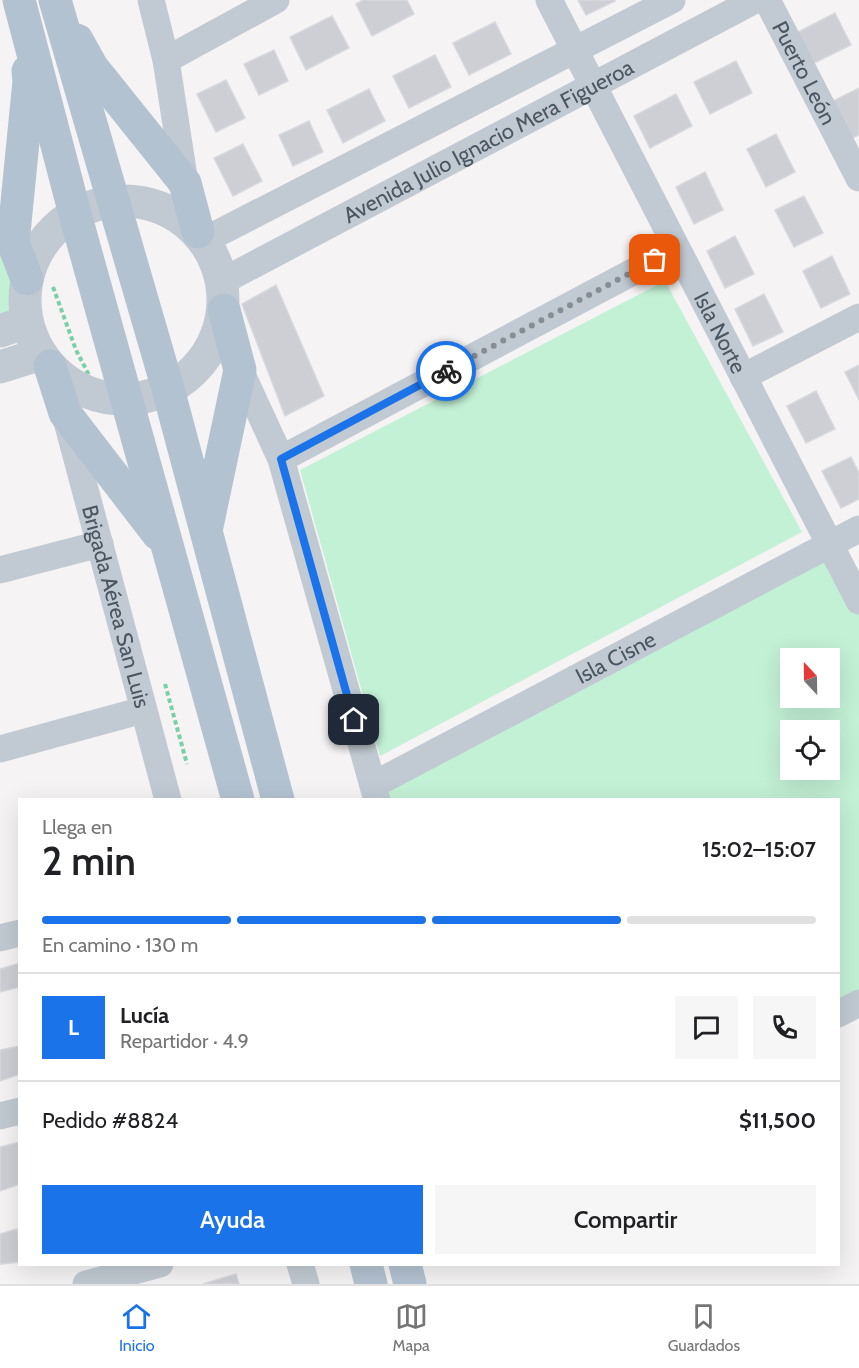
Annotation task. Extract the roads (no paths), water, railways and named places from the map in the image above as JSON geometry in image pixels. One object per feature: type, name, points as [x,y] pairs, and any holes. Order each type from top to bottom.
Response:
[{"type":"main road","points":[[56,1],[92,68],[185,183],[202,236]]},
{"type":"main road","points":[[56,1],[168,389],[277,798]]},
{"type":"main road","points":[[21,6],[75,214],[237,798]]},
{"type":"main road","points":[[21,6],[29,81],[13,243],[27,279]]},
{"type":"main road","points":[[205,533],[240,370],[224,295]]},
{"type":"main road","points":[[45,360],[65,413],[168,547]]},
{"type":"main road","points":[[366,1266],[371,1284]]},
{"type":"main road","points":[[406,1266],[410,1284]]},
{"type":"street","points":[[151,0],[166,60],[185,183]]},
{"type":"street","points":[[166,60],[276,0]]},
{"type":"street","name":"Isla Norte","points":[[549,0],[859,601]]},
{"type":"street","name":"Avenida Julio Ignacio Mera Figueroa","points":[[202,236],[672,0]]},
{"type":"street","name":"Avenida Julio Ignacio Mera Figueroa","points":[[224,295],[592,85],[755,0]]},
{"type":"street","name":"Puerto León","points":[[767,0],[859,178]]},
{"type":"street","points":[[113,201],[144,202],[174,213],[202,236],[217,260],[224,295],[215,342],[195,370],[168,389],[148,396],[128,399],[99,396],[72,385],[14,327],[25,301],[27,279],[36,253],[53,230],[75,214],[93,205],[113,201]]},
{"type":"street","points":[[0,203],[13,243]]},
{"type":"street","points":[[281,459],[676,249]]},
{"type":"street","points":[[743,377],[859,317]]},
{"type":"street","points":[[0,367],[45,360]]},
{"type":"street","points":[[240,370],[281,459],[375,792]]},
{"type":"street","name":"Brigada Aérea San Luis","points":[[65,413],[167,798]]},
{"type":"street","name":"Isla Cisne","points":[[375,792],[859,529]]},
{"type":"street","points":[[0,570],[99,544]]},
{"type":"street","points":[[0,749],[143,710]]},
{"type":"street","points":[[0,938],[18,934]]},
{"type":"street","points":[[840,1013],[859,1003]]},
{"type":"street","points":[[0,1116],[18,1112]]},
{"type":"street","points":[[86,1284],[153,1266]]},
{"type":"street","points":[[301,1266],[306,1284]]}]
